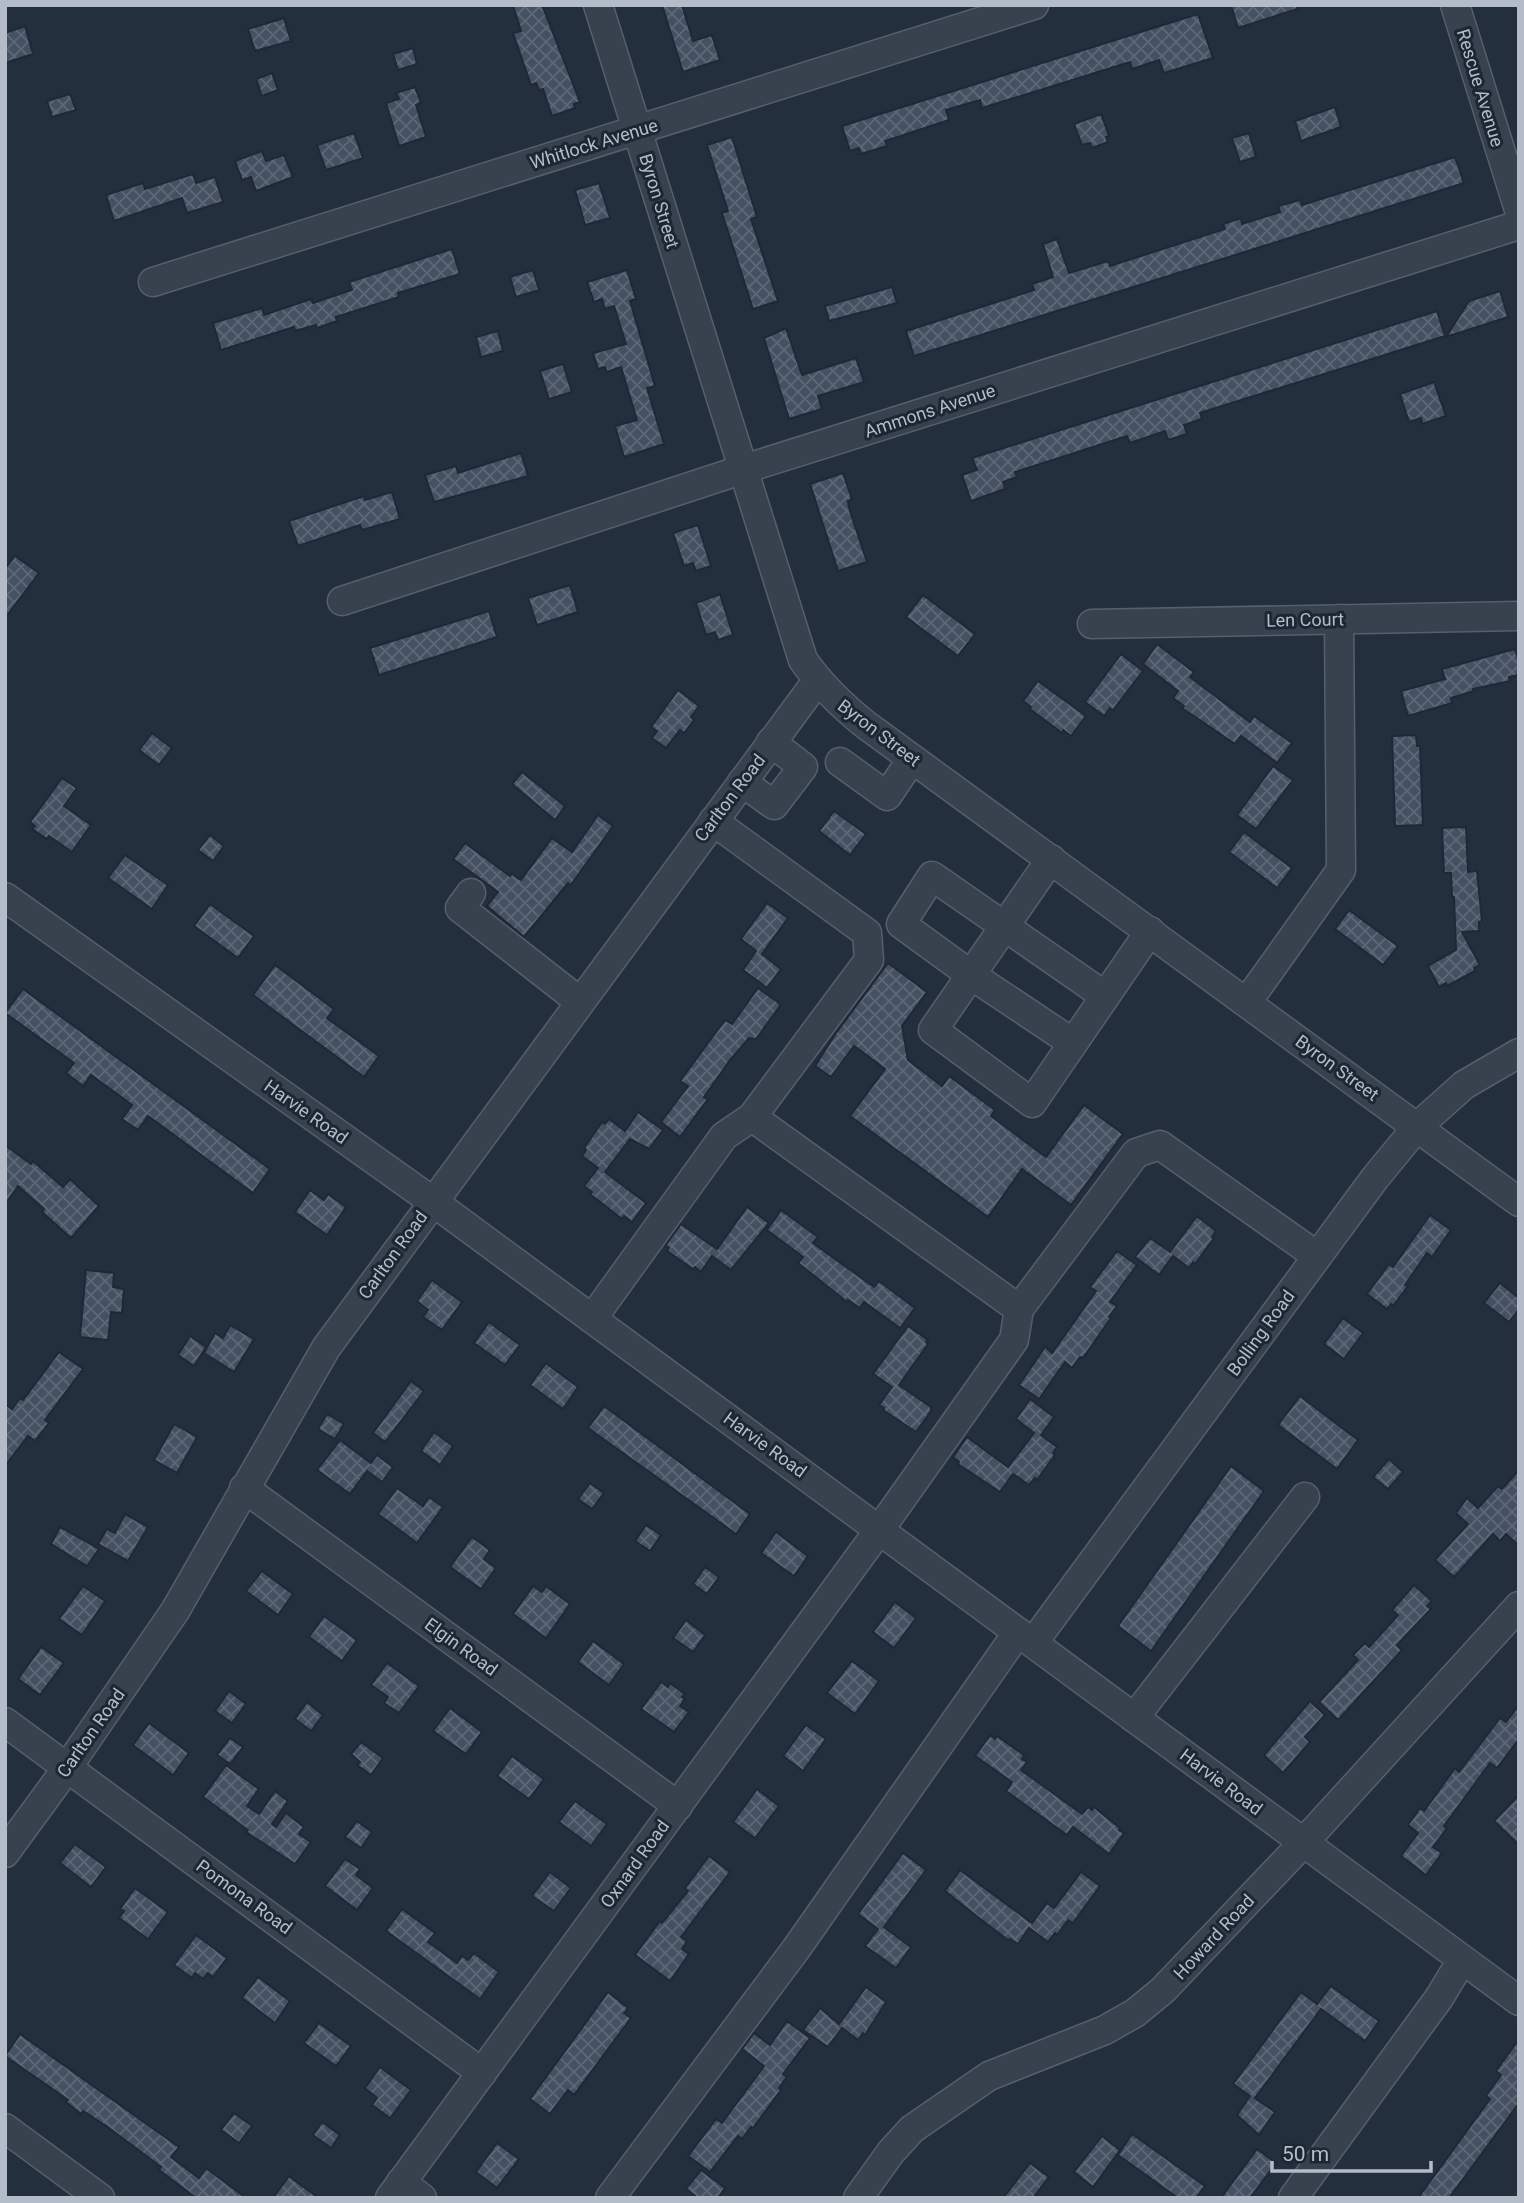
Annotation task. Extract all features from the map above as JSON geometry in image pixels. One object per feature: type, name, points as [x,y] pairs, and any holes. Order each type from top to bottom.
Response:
[{"type":"street","name":"Byron Street","points":[[598,5],[803,660],[817,681],[836,701],[866,725],[1519,1202]]},
{"type":"street","name":"Whitlock Avenue","points":[[153,282],[1034,5]]},
{"type":"street","name":"Rescue Avenue","points":[[1455,5],[1519,210]]},
{"type":"street","name":"Ammons Avenue","points":[[342,601],[744,469],[1519,225]]},
{"type":"street","name":"Len Court","points":[[1092,624],[1519,616]]},
{"type":"street","points":[[1247,1002],[1341,870],[1339,619]]},
{"type":"street","name":"Carlton Road","points":[[5,1853],[175,1611],[326,1348],[817,681]]},
{"type":"street","points":[[840,762],[866,725]]},
{"type":"street","points":[[771,742],[803,767],[840,762],[887,796],[912,759]]},
{"type":"street","points":[[742,782],[775,805],[803,767]]},
{"type":"street","points":[[592,1318],[724,1136],[752,1117],[869,960],[867,933],[713,821]]},
{"type":"street","points":[[1051,859],[933,1030],[1032,1103],[1150,931]]},
{"type":"street","points":[[1073,1043],[971,975],[901,924],[932,876],[1105,996]]},
{"type":"street","points":[[471,893],[460,908],[579,1001]]},
{"type":"street","name":"Harvie Road","points":[[5,897],[432,1201],[1519,2001]]},
{"type":"street","name":"Bolling Road","points":[[610,2198],[1026,1637],[1375,1178],[1417,1127],[1464,1085],[1519,1053]]},
{"type":"street","points":[[752,1117],[1019,1308],[1136,1153],[1160,1145],[1317,1256]]},
{"type":"street","name":"Oxnard Road","points":[[404,2193],[482,2073],[880,1529],[1014,1340],[1019,1308]]},
{"type":"street","name":"Elgin Road","points":[[244,1488],[678,1806]]},
{"type":"street","points":[[1134,1718],[1305,1497]]},
{"type":"street","name":"Howard Road","points":[[858,2198],[891,2152],[912,2129],[989,2077],[1105,2029],[1135,2013],[1163,1990],[1303,1843],[1519,1606]]},
{"type":"street","name":"Pomona Road","points":[[5,1722],[482,2073]]},
{"type":"street","points":[[1293,2198],[1439,1998],[1462,1960]]},
{"type":"street","points":[[5,2128],[100,2198]]},
{"type":"building","points":[[513,5],[542,5],[580,102],[574,104],[575,108],[552,116],[543,89],[539,90],[536,83],[531,85],[513,33],[521,31]]},
{"type":"building","points":[[662,5],[682,5],[693,41],[712,35],[720,60],[683,72]]},
{"type":"building","points":[[1231,5],[1297,5],[1297,9],[1238,28]]},
{"type":"building","points":[[1198,14],[1213,58],[1164,73],[1159,60],[1132,69],[1130,62],[982,108],[980,100],[946,110],[949,120],[885,141],[887,146],[861,154],[859,148],[850,151],[842,126]]},
{"type":"building","points":[[284,18],[291,41],[255,51],[248,29]]},
{"type":"building","points":[[25,26],[33,54],[5,63],[5,33]]},
{"type":"building","points":[[413,48],[417,64],[398,70],[393,54]]},
{"type":"building","points":[[272,73],[278,90],[262,96],[256,79]]},
{"type":"building","points":[[415,87],[421,103],[416,105],[426,137],[399,146],[386,103],[399,99],[396,93]]},
{"type":"building","points":[[70,94],[76,110],[52,117],[47,101]]},
{"type":"building","points":[[1335,107],[1341,127],[1301,141],[1295,121]]},
{"type":"building","points":[[1101,114],[1109,136],[1106,137],[1108,142],[1092,148],[1090,143],[1082,145],[1074,124]]},
{"type":"building","points":[[354,133],[363,158],[326,170],[317,145]]},
{"type":"building","points":[[1249,133],[1256,157],[1240,162],[1232,138]]},
{"type":"building","points":[[732,137],[757,217],[751,219],[778,301],[753,309],[722,213],[728,211],[707,145]]},
{"type":"building","points":[[262,151],[266,161],[284,155],[293,177],[256,191],[251,177],[242,180],[235,161]]},
{"type":"building","points":[[1455,157],[1464,183],[914,356],[906,331],[1034,290],[1032,284],[1053,277],[1043,244],[1057,239],[1069,273],[1108,261],[1110,266],[1225,229],[1223,224],[1241,218],[1242,224],[1280,212],[1278,206],[1300,200],[1302,205]]},
{"type":"building","points":[[193,174],[196,183],[215,177],[223,202],[187,213],[182,198],[114,221],[106,195],[143,183],[145,189]]},
{"type":"building","points":[[599,183],[610,218],[585,225],[575,190]]},
{"type":"building","points":[[452,249],[460,274],[398,293],[399,297],[336,317],[337,321],[317,328],[316,325],[295,331],[294,327],[221,350],[213,323],[262,308],[264,315],[311,299],[313,303],[352,290],[349,282]]},
{"type":"building","points":[[533,270],[539,290],[516,297],[510,277]]},
{"type":"building","points":[[627,270],[636,299],[630,301],[655,386],[647,388],[664,444],[624,457],[615,426],[637,420],[621,367],[607,372],[605,367],[598,369],[593,353],[626,344],[614,306],[605,309],[602,299],[594,302],[587,282]]},
{"type":"building","points":[[892,287],[897,303],[829,321],[825,306]]},
{"type":"building","points":[[1500,291],[1508,317],[1446,337],[1469,301]]},
{"type":"building","points":[[1437,311],[1445,336],[1200,413],[1202,419],[1184,425],[1187,434],[1168,440],[1165,431],[1130,443],[1127,436],[1015,472],[1017,477],[1003,482],[1005,489],[971,501],[962,475],[977,470],[972,458]]},
{"type":"building","points":[[786,328],[802,375],[856,358],[864,382],[818,396],[822,409],[789,419],[764,338]]},
{"type":"building","points":[[498,331],[503,351],[481,357],[476,337]]},
{"type":"building","points":[[563,364],[572,392],[549,399],[540,371]]},
{"type":"building","points":[[1434,382],[1446,416],[1422,424],[1421,418],[1409,422],[1400,394]]},
{"type":"building","points":[[521,453],[528,476],[434,502],[425,475],[456,466],[458,473]]},
{"type":"building","points":[[843,473],[852,499],[848,501],[849,508],[867,562],[838,571],[810,484]]},
{"type":"building","points":[[392,492],[400,519],[362,530],[360,525],[298,546],[289,521],[364,496],[365,500]]},
{"type":"building","points":[[698,525],[711,566],[696,571],[693,563],[684,566],[673,533]]},
{"type":"building","points":[[15,556],[39,573],[5,618],[5,569]]},
{"type":"building","points":[[570,585],[578,612],[537,625],[528,598]]},
{"type":"building","points":[[720,594],[733,635],[718,640],[715,632],[706,635],[696,603]]},
{"type":"building","points":[[923,595],[975,634],[958,656],[906,617]]},
{"type":"building","points":[[489,611],[497,637],[379,675],[370,648]]},
{"type":"building","points":[[1157,644],[1194,672],[1190,677],[1250,722],[1254,716],[1292,743],[1277,763],[1241,736],[1235,744],[1182,708],[1184,706],[1173,698],[1178,691],[1143,664]]},
{"type":"building","points":[[1515,649],[1519,675],[1509,677],[1510,681],[1473,689],[1474,691],[1451,698],[1452,703],[1408,716],[1401,691],[1445,679],[1442,669]]},
{"type":"building","points":[[1121,654],[1143,671],[1113,710],[1110,708],[1104,716],[1085,702]]},
{"type":"building","points":[[1038,681],[1086,716],[1071,736],[1063,730],[1062,733],[1023,701]]},
{"type":"building","points":[[678,690],[699,706],[691,717],[694,720],[684,733],[680,730],[666,748],[652,738],[657,731],[651,727]]},
{"type":"building","points":[[152,733],[172,748],[159,765],[139,750]]},
{"type":"building","points":[[1416,735],[1417,746],[1420,746],[1423,825],[1395,826],[1392,736]]},
{"type":"building","points":[[1273,766],[1293,780],[1256,829],[1237,815]]},
{"type":"building","points":[[522,772],[565,806],[555,820],[512,784]]},
{"type":"building","points":[[62,778],[77,788],[64,806],[91,825],[72,852],[49,836],[47,839],[32,829],[35,826],[30,822]]},
{"type":"building","points":[[834,811],[866,834],[850,855],[819,831]]},
{"type":"building","points":[[598,815],[613,826],[571,885],[568,883],[524,937],[487,906],[498,892],[453,859],[465,843],[510,876],[512,874],[521,880],[552,838],[572,852]]},
{"type":"building","points":[[1466,827],[1468,872],[1477,871],[1482,921],[1479,922],[1479,931],[1462,932],[1480,965],[1474,968],[1475,971],[1447,986],[1446,983],[1439,987],[1428,966],[1456,950],[1454,897],[1451,873],[1444,873],[1442,828]]},
{"type":"building","points":[[1244,832],[1292,868],[1277,888],[1229,852]]},
{"type":"building","points":[[210,835],[224,846],[213,861],[198,850]]},
{"type":"building","points":[[125,855],[168,885],[152,909],[108,878]]},
{"type":"building","points":[[767,903],[788,918],[762,954],[781,969],[767,988],[743,970],[756,951],[741,939]]},
{"type":"building","points":[[210,904],[254,936],[238,958],[194,926]]},
{"type":"building","points":[[1349,910],[1398,946],[1383,965],[1335,929]]},
{"type":"building","points":[[888,963],[927,992],[902,1026],[908,1060],[942,1086],[949,1076],[995,1110],[991,1116],[1046,1157],[1084,1105],[1123,1134],[1071,1205],[1022,1169],[988,1217],[850,1116],[885,1069],[854,1046],[831,1077],[815,1066]]},
{"type":"building","points":[[275,965],[334,1009],[327,1018],[379,1056],[364,1077],[253,995]]},
{"type":"building","points":[[758,988],[780,1006],[756,1039],[749,1038],[730,1060],[704,1097],[708,1099],[680,1137],[661,1122],[688,1086],[680,1081],[725,1020],[732,1024]]},
{"type":"building","points":[[23,989],[270,1169],[253,1193],[148,1116],[138,1130],[122,1119],[132,1105],[91,1075],[83,1086],[66,1073],[74,1063],[5,1013]]},
{"type":"building","points":[[638,1112],[663,1130],[649,1149],[630,1139],[605,1172],[646,1203],[632,1222],[624,1216],[622,1219],[590,1194],[592,1192],[584,1186],[598,1168],[582,1156],[586,1150],[584,1148],[602,1122],[605,1124],[609,1119],[625,1131]]},
{"type":"building","points":[[5,1145],[31,1164],[33,1161],[63,1187],[70,1179],[99,1206],[71,1238],[18,1186],[5,1205]]},
{"type":"building","points":[[310,1190],[324,1200],[328,1194],[346,1207],[327,1235],[295,1212]]},
{"type":"building","points":[[747,1207],[769,1223],[731,1270],[712,1256],[701,1272],[667,1251],[669,1248],[665,1246],[681,1224],[717,1249]]},
{"type":"building","points":[[781,1210],[818,1237],[813,1243],[874,1287],[879,1281],[915,1308],[900,1328],[864,1302],[860,1308],[848,1300],[847,1302],[798,1263],[803,1257],[767,1230]]},
{"type":"building","points":[[1430,1215],[1451,1230],[1432,1257],[1427,1253],[1405,1285],[1408,1286],[1393,1306],[1391,1304],[1387,1309],[1367,1294],[1389,1264],[1393,1267]]},
{"type":"building","points":[[1197,1216],[1216,1231],[1212,1237],[1214,1238],[1189,1268],[1173,1256],[1159,1275],[1135,1257],[1150,1238],[1170,1252]]},
{"type":"building","points":[[1117,1251],[1137,1265],[1110,1302],[1117,1306],[1109,1317],[1111,1318],[1083,1358],[1080,1357],[1072,1368],[1065,1362],[1039,1399],[1019,1385],[1045,1347],[1052,1353],[1096,1291],[1090,1287]]},
{"type":"building","points":[[86,1270],[114,1273],[113,1287],[124,1289],[122,1313],[111,1312],[108,1340],[80,1337]]},
{"type":"building","points":[[432,1280],[462,1302],[442,1330],[423,1317],[428,1310],[417,1301]]},
{"type":"building","points":[[1500,1283],[1519,1298],[1519,1309],[1509,1322],[1484,1303]]},
{"type":"building","points":[[1343,1318],[1363,1333],[1344,1359],[1324,1344]]},
{"type":"building","points":[[489,1322],[520,1345],[505,1365],[474,1343]]},
{"type":"building","points":[[230,1325],[254,1339],[234,1372],[204,1353],[215,1333],[223,1338]]},
{"type":"building","points":[[908,1326],[928,1340],[928,1344],[899,1385],[931,1407],[916,1432],[879,1405],[892,1387],[873,1374]]},
{"type":"building","points":[[190,1336],[206,1347],[194,1366],[178,1355]]},
{"type":"building","points":[[59,1352],[83,1369],[45,1420],[49,1423],[35,1441],[28,1436],[5,1466],[5,1404],[12,1409],[20,1398],[23,1400]]},
{"type":"building","points":[[546,1363],[578,1387],[563,1409],[530,1385]]},
{"type":"building","points":[[411,1381],[424,1391],[385,1442],[373,1433]]},
{"type":"building","points":[[1300,1396],[1358,1440],[1337,1469],[1278,1425]]},
{"type":"building","points":[[1030,1399],[1054,1417],[1041,1435],[1057,1447],[1053,1453],[1055,1455],[1037,1480],[1035,1478],[1029,1485],[1013,1474],[1000,1492],[958,1464],[953,1457],[967,1437],[1008,1467],[1034,1433],[1016,1419]]},
{"type":"building","points":[[604,1406],[750,1514],[736,1534],[588,1428]]},
{"type":"building","points":[[327,1414],[344,1424],[335,1439],[318,1429]]},
{"type":"building","points":[[174,1424],[197,1437],[177,1473],[154,1460]]},
{"type":"building","points":[[434,1432],[453,1446],[440,1465],[421,1451]]},
{"type":"building","points":[[340,1440],[371,1463],[377,1455],[393,1467],[382,1482],[367,1471],[350,1494],[317,1470]]},
{"type":"building","points":[[1389,1459],[1403,1472],[1388,1489],[1373,1477]]},
{"type":"building","points":[[1231,1466],[1264,1491],[1151,1651],[1118,1626]]},
{"type":"building","points":[[1519,1470],[1519,1546],[1506,1534],[1500,1541],[1493,1534],[1454,1577],[1435,1560],[1468,1524],[1456,1513],[1467,1498],[1478,1508],[1498,1486],[1502,1489]]},
{"type":"building","points":[[590,1483],[604,1493],[592,1509],[578,1499]]},
{"type":"building","points":[[397,1488],[423,1506],[429,1497],[443,1507],[417,1543],[378,1514]]},
{"type":"building","points":[[125,1514],[148,1527],[128,1561],[98,1544],[107,1529],[115,1533]]},
{"type":"building","points":[[646,1525],[661,1535],[650,1551],[635,1541]]},
{"type":"building","points":[[60,1527],[99,1549],[87,1566],[51,1544]]},
{"type":"building","points":[[776,1532],[808,1556],[794,1576],[761,1553]]},
{"type":"building","points":[[472,1537],[490,1550],[484,1559],[496,1568],[481,1589],[450,1567]]},
{"type":"building","points":[[705,1567],[719,1577],[707,1594],[693,1584]]},
{"type":"building","points":[[262,1571],[293,1594],[278,1615],[246,1591]]},
{"type":"building","points":[[1414,1585],[1432,1601],[1427,1606],[1431,1609],[1397,1645],[1402,1650],[1338,1720],[1319,1702],[1358,1660],[1353,1655],[1365,1643],[1369,1647],[1398,1615],[1392,1610]]},
{"type":"building","points":[[83,1586],[105,1601],[82,1635],[59,1619]]},
{"type":"building","points":[[533,1586],[542,1592],[546,1586],[570,1604],[546,1638],[513,1614]]},
{"type":"building","points":[[895,1602],[916,1618],[894,1648],[873,1632]]},
{"type":"building","points":[[324,1616],[357,1640],[342,1661],[309,1637]]},
{"type":"building","points":[[686,1620],[705,1635],[693,1652],[673,1638]]},
{"type":"building","points":[[593,1641],[624,1664],[609,1685],[578,1662]]},
{"type":"building","points":[[41,1647],[64,1663],[40,1695],[18,1679]]},
{"type":"building","points":[[852,1661],[879,1681],[855,1714],[827,1693]]},
{"type":"building","points":[[387,1663],[419,1686],[399,1713],[384,1703],[388,1697],[371,1685]]},
{"type":"building","points":[[661,1682],[668,1687],[670,1683],[685,1694],[680,1706],[689,1712],[674,1732],[641,1709]]},
{"type":"building","points":[[229,1691],[246,1704],[232,1723],[215,1711]]},
{"type":"building","points":[[1310,1701],[1325,1715],[1305,1737],[1310,1742],[1283,1773],[1264,1755]]},
{"type":"building","points":[[307,1702],[323,1715],[311,1731],[295,1719]]},
{"type":"building","points":[[1519,1705],[1519,1739],[1497,1768],[1490,1763],[1444,1826],[1447,1828],[1433,1847],[1442,1853],[1426,1875],[1401,1856],[1418,1833],[1408,1825],[1420,1808],[1424,1811],[1455,1768],[1459,1772],[1500,1718],[1506,1722]]},
{"type":"building","points":[[450,1708],[482,1732],[466,1754],[433,1731]]},
{"type":"building","points":[[149,1723],[189,1753],[173,1775],[133,1745]]},
{"type":"building","points":[[806,1725],[826,1739],[803,1771],[783,1756]]},
{"type":"building","points":[[990,1735],[995,1739],[997,1736],[1024,1755],[1022,1759],[1027,1762],[1021,1770],[1082,1814],[1088,1807],[1092,1810],[1094,1807],[1120,1828],[1124,1833],[1109,1854],[1073,1827],[1067,1835],[1006,1791],[1012,1782],[975,1756]]},
{"type":"building","points":[[230,1738],[243,1747],[230,1764],[217,1755]]},
{"type":"building","points":[[361,1742],[383,1758],[371,1775],[357,1765],[360,1762],[351,1754]]},
{"type":"building","points":[[512,1756],[544,1779],[529,1799],[497,1776]]},
{"type":"building","points":[[226,1765],[259,1789],[247,1806],[259,1814],[275,1791],[288,1801],[272,1824],[276,1827],[286,1813],[304,1827],[299,1834],[311,1842],[295,1864],[246,1832],[248,1830],[203,1797]]},
{"type":"building","points":[[757,1789],[779,1806],[755,1838],[733,1822]]},
{"type":"building","points":[[1519,1795],[1519,1845],[1494,1821]]},
{"type":"building","points":[[575,1801],[607,1824],[591,1846],[559,1822]]},
{"type":"building","points":[[357,1821],[372,1832],[361,1848],[345,1837]]},
{"type":"building","points":[[75,1844],[106,1867],[91,1887],[60,1863]]},
{"type":"building","points":[[903,1853],[926,1870],[884,1927],[911,1947],[896,1968],[865,1946],[878,1929],[858,1914]]},
{"type":"building","points":[[709,1856],[730,1872],[681,1937],[687,1941],[682,1949],[689,1954],[670,1981],[635,1955],[660,1921],[662,1923],[688,1891],[685,1888]]},
{"type":"building","points":[[345,1859],[360,1869],[356,1875],[373,1888],[357,1910],[325,1886]]},
{"type":"building","points":[[960,1870],[1032,1923],[1047,1903],[1054,1908],[1081,1872],[1100,1886],[1073,1923],[1068,1920],[1048,1942],[1029,1928],[1018,1944],[1008,1940],[945,1891]]},
{"type":"building","points":[[550,1872],[571,1888],[554,1911],[532,1896]]},
{"type":"building","points":[[135,1888],[168,1912],[148,1939],[119,1918],[124,1911],[120,1909]]},
{"type":"building","points":[[402,1909],[435,1933],[428,1942],[457,1963],[462,1956],[468,1960],[474,1953],[499,1972],[480,1999],[386,1931]]},
{"type":"building","points":[[196,1935],[227,1958],[213,1977],[208,1973],[203,1979],[195,1973],[192,1978],[174,1965]]},
{"type":"building","points":[[258,1977],[290,2001],[275,2023],[242,1998]]},
{"type":"building","points":[[1331,1986],[1379,2021],[1365,2041],[1321,2009],[1255,2098],[1275,2112],[1259,2135],[1237,2115],[1250,2096],[1233,2084],[1301,1992],[1317,2004]]},
{"type":"building","points":[[866,1987],[886,2002],[865,2035],[863,2033],[858,2040],[842,2028],[828,2047],[803,2030],[820,2008],[839,2024]]},
{"type":"building","points":[[608,1992],[628,2008],[624,2013],[631,2018],[574,2095],[568,2090],[550,2114],[530,2099]]},
{"type":"building","points":[[787,2021],[810,2038],[783,2074],[787,2077],[779,2088],[781,2090],[753,2128],[751,2127],[742,2139],[738,2136],[710,2172],[688,2156],[716,2119],[722,2123],[764,2066],[742,2049],[754,2033],[770,2045]]},
{"type":"building","points":[[319,2023],[351,2046],[336,2066],[304,2043]]},
{"type":"building","points":[[20,2034],[179,2147],[171,2157],[199,2178],[206,2168],[246,2198],[196,2198],[159,2170],[161,2167],[109,2128],[83,2111],[81,2114],[66,2102],[68,2100],[5,2056]]},
{"type":"building","points":[[1519,2039],[1519,2103],[1449,2198],[1418,2198],[1490,2099],[1486,2096],[1501,2075],[1496,2071]]},
{"type":"building","points":[[380,2067],[411,2090],[390,2118],[372,2105],[377,2098],[365,2088]]},
{"type":"building","points":[[234,2113],[252,2126],[239,2143],[221,2130]]},
{"type":"building","points":[[322,2122],[340,2135],[331,2148],[313,2135]]},
{"type":"building","points":[[1132,2134],[1205,2186],[1196,2198],[1178,2198],[1118,2155]]},
{"type":"building","points":[[1102,2136],[1120,2150],[1093,2187],[1074,2172]]},
{"type":"building","points":[[497,2143],[519,2159],[497,2188],[476,2172]]},
{"type":"building","points":[[1257,2149],[1276,2163],[1250,2198],[1221,2198]]},
{"type":"building","points":[[1030,2163],[1049,2177],[1033,2198],[1003,2198]]},
{"type":"building","points":[[701,2170],[725,2188],[718,2198],[698,2198],[686,2189]]},
{"type":"building","points":[[289,2176],[298,2183],[319,2198],[273,2198]]}]
